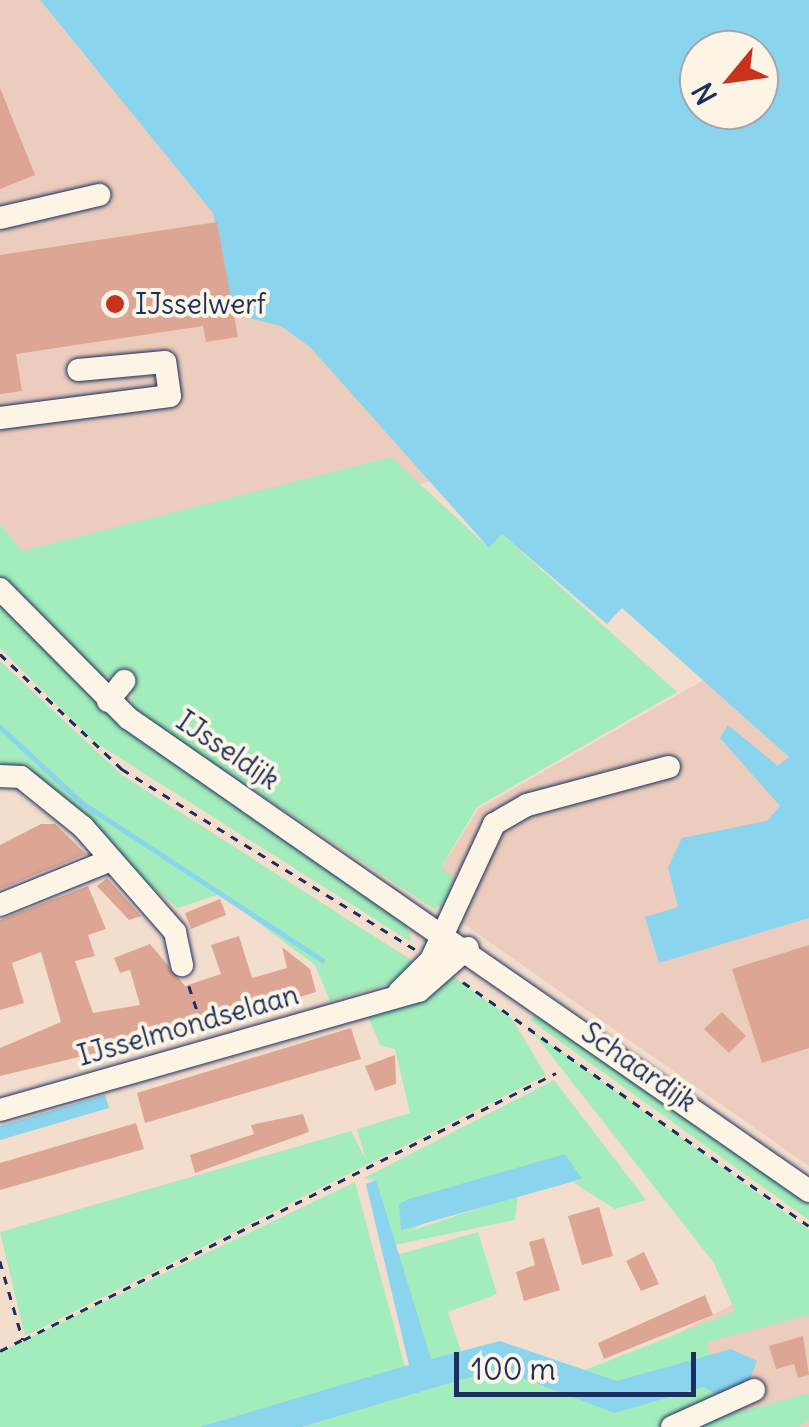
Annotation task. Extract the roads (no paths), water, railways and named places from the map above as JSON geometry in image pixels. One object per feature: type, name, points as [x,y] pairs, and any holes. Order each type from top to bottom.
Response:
[{"type":"street","points":[[0,218],[99,196]]},
{"type":"street","points":[[0,418],[170,396],[165,362],[78,370]]},
{"type":"street","name":"IJsseldijk","points":[[0,589],[108,701],[445,933]]},
{"type":"street","points":[[108,701],[124,681]]},
{"type":"street","name":"IJsselmondselaan","points":[[440,966],[445,933],[474,851],[501,818],[669,767]]},
{"type":"street","points":[[0,776],[21,777],[111,860],[175,932],[182,965]]},
{"type":"street","points":[[0,905],[111,860]]},
{"type":"street","name":"Schaardijk","points":[[445,933],[809,1191]]},
{"type":"street","name":"IJsselmondselaan","points":[[0,1110],[392,997],[468,948]]},
{"type":"street","points":[[672,1427],[754,1390]]},
{"type":"water","points":[[40,0],[809,0],[809,918],[659,963],[645,917],[678,907],[668,867],[682,838],[767,821],[780,806],[720,738],[728,725],[778,766],[789,757],[622,608],[607,624],[502,534],[489,548],[310,347],[281,326],[233,314],[213,213]]},
{"type":"water","points":[[105,1095],[109,1108],[0,1140],[0,1126]]},
{"type":"water","points":[[565,1154],[582,1179],[401,1230],[399,1204],[409,1199]]},
{"type":"water","points":[[376,1180],[431,1359],[500,1341],[617,1381],[731,1349],[757,1361],[747,1387],[719,1395],[703,1387],[615,1413],[498,1369],[302,1427],[199,1427],[409,1365],[366,1184]]},
{"type":"waterway","points":[[0,727],[82,803],[322,960]]},
{"type":"place","name":"IJsselwerf","points":[[115,304]]}]
